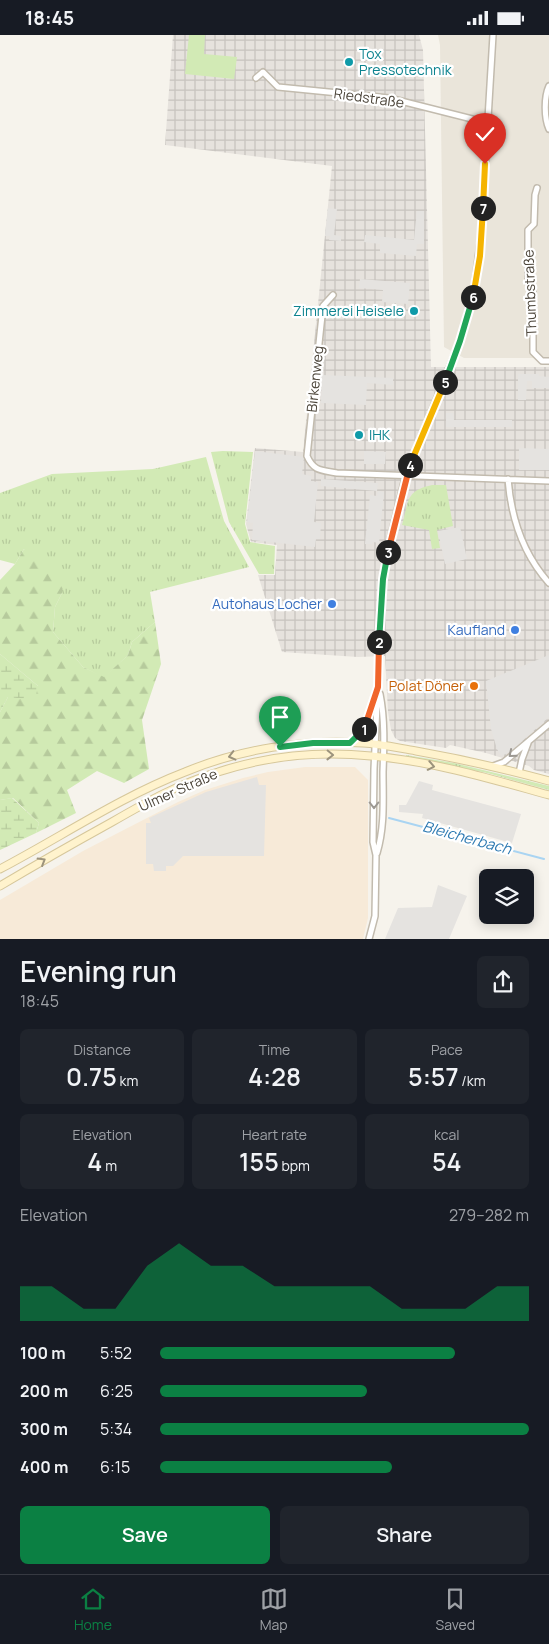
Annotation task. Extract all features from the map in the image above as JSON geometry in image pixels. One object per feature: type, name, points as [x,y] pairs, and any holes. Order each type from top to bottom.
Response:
[{"type":"main road","name":"Ulmer Straße","points":[[0,869],[155,785],[213,761],[280,747],[313,743],[350,743],[383,746],[457,758],[549,781]]},
{"type":"main road","name":"Ulmer Straße","points":[[0,887],[48,857],[133,810],[189,783],[217,772],[247,764],[292,756],[311,754],[383,757],[481,776],[549,795]]},
{"type":"street","points":[[369,939],[375,916],[374,756],[383,579],[388,548],[406,474],[452,363],[472,302],[482,236],[492,35]]},
{"type":"street","name":"Riedstraße","points":[[256,78],[263,72],[278,87],[389,99],[488,123]]},
{"type":"street","points":[[549,86],[546,92],[546,123],[549,129]]},
{"type":"street","name":"Thumbstraße","points":[[537,188],[534,224],[528,230],[528,283],[533,289],[533,351],[542,361],[549,361]]},
{"type":"street","name":"Birkenweg","points":[[333,295],[324,306],[307,456],[311,466],[319,470],[337,473],[406,474]]},
{"type":"street","points":[[406,474],[452,478],[549,481]]},
{"type":"street","points":[[508,479],[513,517],[519,535],[549,583]]},
{"type":"street","points":[[350,743],[366,726],[378,687]]},
{"type":"street","points":[[376,855],[380,841],[383,810],[382,705],[378,687]]},
{"type":"street","points":[[494,766],[504,761],[549,724]]},
{"type":"street","points":[[519,773],[522,759],[530,740]]},
{"type":"shaded area","points":[[173,35],[419,35],[423,50],[431,367],[549,367],[549,774],[486,753],[450,745],[446,748],[400,741],[395,738],[391,730],[388,712],[385,656],[358,657],[282,652],[258,575],[275,575],[277,545],[251,542],[246,524],[255,448],[303,452],[332,166],[165,145]]},
{"type":"shaded area","points":[[438,35],[549,35],[549,358],[464,358],[444,347],[440,45]]},
{"type":"shaded area","points":[[328,208],[337,209],[334,235],[341,236],[341,241],[329,240],[330,236],[325,236]]},
{"type":"shaded area","points":[[417,211],[424,211],[424,244],[417,244],[416,256],[380,253],[380,244],[364,242],[365,235],[414,240]]},
{"type":"shaded area","points":[[360,279],[410,283],[408,304],[382,302],[383,290],[359,288]]},
{"type":"shaded area","points":[[518,374],[539,374],[539,376],[549,377],[549,388],[532,388],[532,381],[527,381],[526,400],[518,400]]},
{"type":"shaded area","points":[[322,375],[393,378],[393,385],[367,383],[366,405],[321,403]]},
{"type":"shaded area","points":[[446,413],[453,413],[454,420],[512,420],[512,427],[446,427]]},
{"type":"shaded area","points":[[519,448],[549,449],[549,470],[519,470]]},
{"type":"shaded area","points":[[255,451],[304,457],[302,474],[311,476],[311,481],[318,482],[314,522],[321,523],[320,539],[316,539],[315,547],[252,540],[253,523],[247,522]]},
{"type":"shaded area","points":[[364,451],[386,452],[385,464],[364,464]]},
{"type":"shaded area","points":[[321,479],[378,483],[377,491],[321,486]]},
{"type":"shaded area","points":[[378,491],[384,492],[379,543],[365,544],[370,495],[377,496]]},
{"type":"shaded area","points":[[460,527],[467,559],[445,564],[438,531]]},
{"type":"shaded area","points":[[549,655],[549,717],[510,752],[501,756],[491,729],[486,681]]},
{"type":"shaded area","points":[[305,767],[355,767],[368,780],[368,918],[363,939],[0,939],[0,900],[83,851],[205,790],[268,772]]},
{"type":"shaded area","points":[[257,777],[259,785],[266,785],[264,856],[183,856],[173,866],[166,866],[166,871],[154,871],[153,864],[146,864],[146,823],[151,823],[149,818],[206,792]]},
{"type":"shaded area","points":[[419,781],[433,785],[432,790],[521,814],[512,843],[422,818],[423,814],[399,812],[399,805],[406,805]]},
{"type":"shaded area","points":[[438,885],[467,896],[449,939],[385,939],[398,908],[432,907]]},
{"type":"green space","points":[[189,35],[205,35],[204,54],[237,57],[234,79],[185,74]]},
{"type":"green space","points":[[211,452],[253,452],[245,524],[250,542],[275,546],[274,574],[259,574],[229,522]]},
{"type":"green space","points":[[206,457],[224,521],[249,567],[150,592],[155,622],[132,642],[128,655],[104,678],[83,667],[53,632],[55,607],[62,593],[24,549],[15,564],[0,560],[0,493],[52,474],[153,469]]},
{"type":"green space","points":[[446,485],[453,526],[437,530],[440,548],[432,549],[429,530],[402,525],[407,503],[412,494],[423,487]]},
{"type":"green space","points":[[24,549],[65,574],[62,593],[55,607],[53,632],[83,667],[104,677],[128,655],[132,642],[155,622],[161,664],[142,720],[149,769],[124,783],[97,771],[67,790],[76,813],[36,833],[39,823],[13,798],[0,800],[0,712],[8,697],[38,686],[0,654],[0,580],[15,564]]},
{"type":"green space","points":[[0,654],[38,686],[35,700],[8,697],[0,712]]},
{"type":"green space","points":[[406,755],[454,763],[549,786],[549,790],[487,773],[406,757]]},
{"type":"green space","points":[[12,798],[39,823],[36,833],[0,850],[0,800]]},
{"type":"waterway","name":"Bleicherbach","points":[[389,818],[544,859]]},
{"type":"place","name":"Tox Pressotechnik","points":[[349,62]]},
{"type":"place","name":"Zimmerei Heisele","points":[[414,311]]},
{"type":"place","name":"IHK","points":[[359,435]]},
{"type":"place","name":"Autohaus Locher","points":[[332,604]]},
{"type":"place","name":"Kaufland","points":[[515,630]]},
{"type":"place","name":"Polat Döner","points":[[474,686]]},
{"type":"route","points":[[280,747],[313,743],[350,743],[366,726],[378,687],[383,579],[388,548],[406,474],[441,392],[468,317],[480,256],[485,164]]}]
